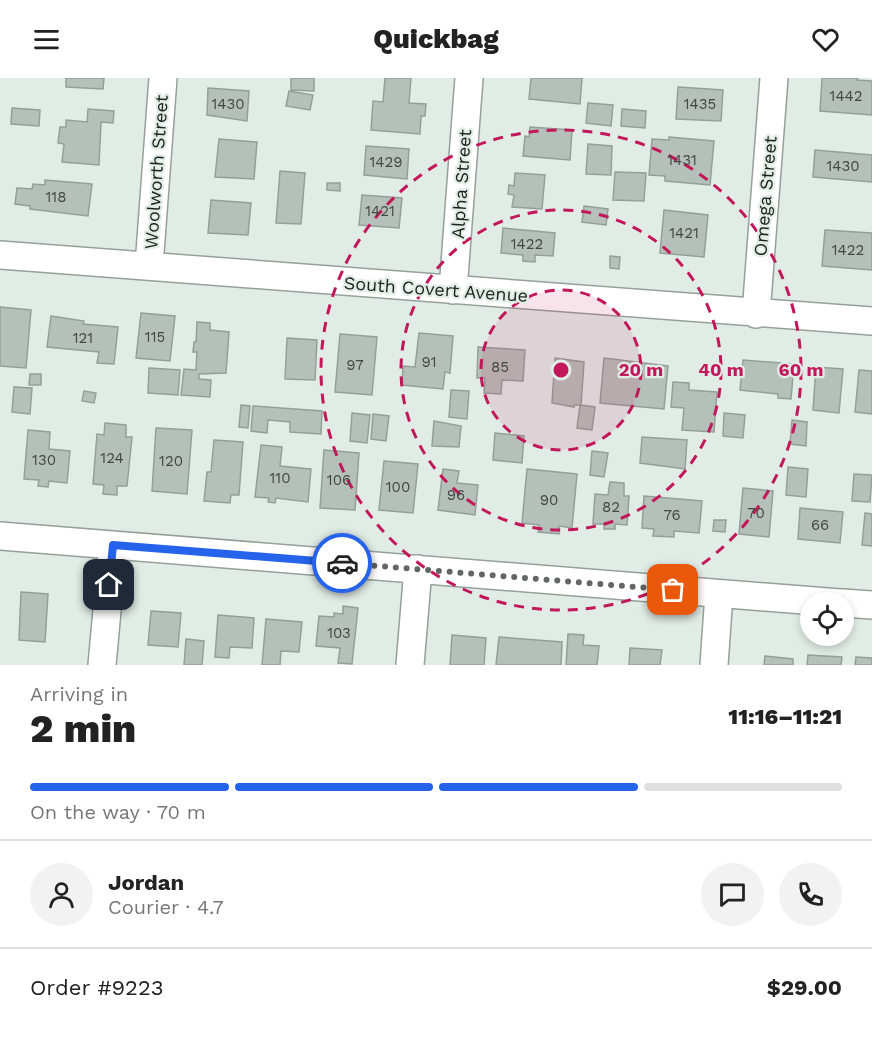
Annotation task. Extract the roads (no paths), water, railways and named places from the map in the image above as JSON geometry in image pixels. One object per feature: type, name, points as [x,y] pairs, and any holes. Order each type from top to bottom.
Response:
[{"type":"street","name":"Woolworth Street","points":[[149,267],[163,78]]},
{"type":"street","name":"Alpha Street","points":[[453,290],[469,78]]},
{"type":"street","name":"Omega Street","points":[[756,314],[774,78]]},
{"type":"street","name":"South Covert Avenue","points":[[0,255],[872,321]]},
{"type":"street","points":[[0,536],[800,600]]},
{"type":"street","points":[[102,665],[113,545]]},
{"type":"street","points":[[410,665],[418,569]]},
{"type":"street","points":[[714,665],[719,594]]},
{"type":"street","points":[[854,604],[872,606]]}]
